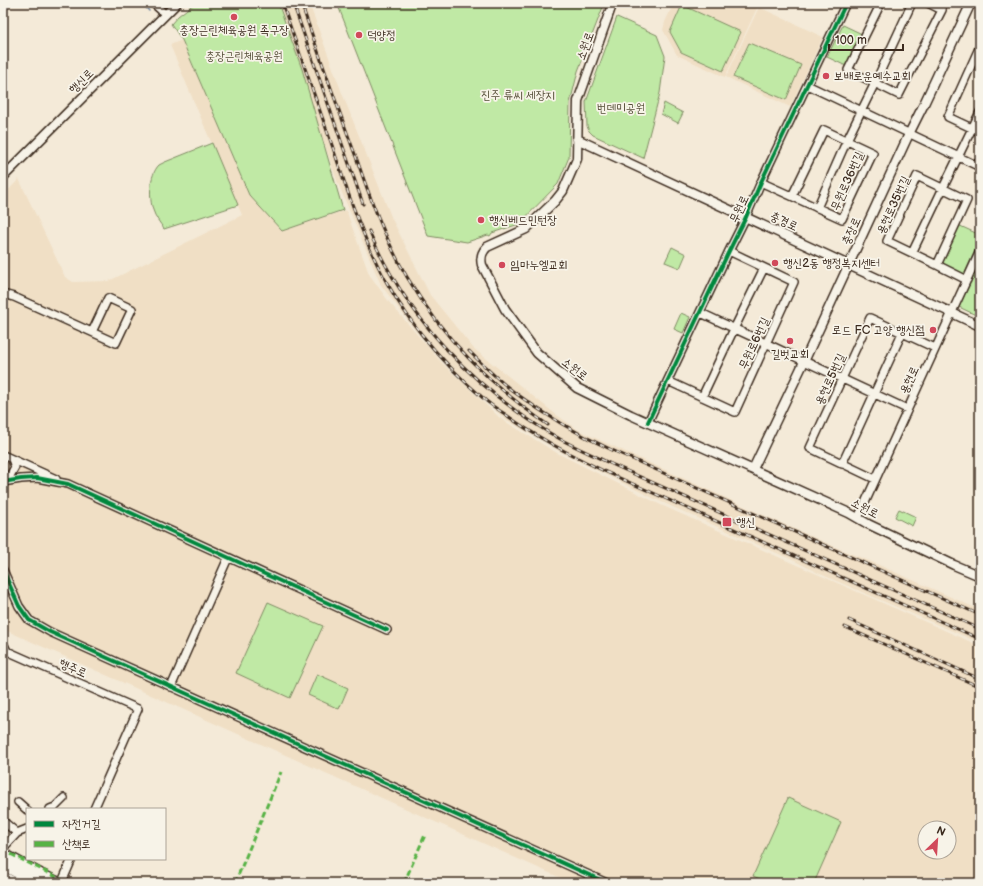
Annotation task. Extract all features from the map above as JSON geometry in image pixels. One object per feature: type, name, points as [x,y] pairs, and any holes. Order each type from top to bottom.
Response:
[{"type":"highway","points":[[3,854],[59,883]]},
{"type":"highway","points":[[7,874],[37,883]]},
{"type":"main road","name":"행신로","points":[[3,177],[177,3]]},
{"type":"main road","name":"소원로","points":[[612,3],[578,101],[577,159],[563,191],[555,201],[526,229],[488,247],[481,255],[482,265],[505,309],[537,353],[577,388],[980,576]]},
{"type":"main road","name":"충장로","points":[[753,469],[971,3]]},
{"type":"main road","name":"충경로","points":[[577,138],[980,326]]},
{"type":"street","points":[[153,3],[165,14]]},
{"type":"street","name":"무원로","points":[[648,422],[701,313],[846,3]]},
{"type":"street","points":[[881,3],[848,70],[899,95],[942,10],[928,3]]},
{"type":"street","name":"무원로36번길","points":[[817,208],[847,140],[912,3]]},
{"type":"street","points":[[980,46],[948,117],[980,132]]},
{"type":"street","points":[[807,85],[980,167]]},
{"type":"street","points":[[912,254],[980,112]]},
{"type":"street","name":"무원로36번길","points":[[761,182],[842,219],[873,153],[824,130],[792,196]]},
{"type":"street","name":"용현로35번길","points":[[937,265],[967,200],[917,176],[887,241],[967,280]]},
{"type":"street","name":"무원로6번길","points":[[668,382],[734,412],[766,344],[794,282],[729,251]]},
{"type":"street","name":"용현로","points":[[858,518],[980,251]]},
{"type":"street","points":[[702,398],[764,268]]},
{"type":"street","points":[[3,294],[92,332],[116,344],[132,309],[108,298],[92,332]]},
{"type":"street","points":[[701,313],[907,409]]},
{"type":"street","name":"용현로5번길","points":[[875,479],[810,448],[870,318],[936,348]]},
{"type":"street","points":[[842,464],[902,333]]},
{"type":"street","points":[[3,455],[387,630]]},
{"type":"street","points":[[3,482],[11,474],[15,467],[12,460]]},
{"type":"street","points":[[3,482],[38,478],[68,484]]},
{"type":"street","points":[[171,687],[228,558]]},
{"type":"street","points":[[3,570],[19,606],[29,620],[50,632],[606,883]]},
{"type":"street","name":"행주로","points":[[3,643],[8,651],[138,708],[94,808]]},
{"type":"street","points":[[52,808],[64,798]]},
{"type":"street","points":[[18,802],[26,809]]},
{"type":"street","points":[[3,821],[17,833]]},
{"type":"street","points":[[3,848],[17,833],[26,829]]},
{"type":"street","points":[[62,882],[72,860]]},
{"type":"shaded area","points":[[277,3],[309,3],[342,93],[392,219],[430,295],[473,348],[554,413],[578,430],[763,515],[980,610],[980,643],[818,573],[795,561],[655,499],[574,459],[505,419],[416,331],[381,285],[337,181]]},
{"type":"shaded area","points":[[674,3],[752,3],[758,6],[725,77],[677,55],[663,30]]},
{"type":"shaded area","points":[[759,7],[823,37],[790,107],[726,77]]},
{"type":"shaded area","points":[[182,40],[249,195],[282,231],[346,210],[369,274],[389,302],[442,363],[501,419],[557,453],[663,506],[980,646],[980,883],[572,883],[3,629],[3,196],[19,179],[65,277],[73,282],[109,281],[242,215],[170,45]]},
{"type":"green space","name":"충장근린체육공원","points":[[195,3],[278,3],[302,69],[343,210],[282,231],[249,195],[182,40],[171,24],[178,16]]},
{"type":"green space","name":"진주 류씨 세장지","points":[[337,3],[603,3],[603,7],[578,71],[570,103],[569,157],[558,184],[519,224],[492,233],[490,236],[488,235],[467,242],[428,236]]},
{"type":"green space","points":[[682,5],[741,32],[723,71],[681,52],[670,32]]},
{"type":"green space","name":"번데미공원","points":[[617,17],[657,35],[665,56],[660,93],[643,158],[593,135],[587,126],[586,102]]},
{"type":"green space","points":[[843,25],[862,34],[846,66],[827,57]]},
{"type":"green space","points":[[749,43],[801,65],[786,100],[733,77]]},
{"type":"green space","points":[[664,103],[683,113],[678,123],[661,114]]},
{"type":"green space","points":[[212,143],[238,205],[164,229],[154,213],[151,199],[152,180],[156,169],[159,165],[165,162]]},
{"type":"green space","points":[[958,225],[980,235],[980,239],[964,275],[943,265],[943,256]]},
{"type":"green space","points":[[672,247],[686,254],[680,268],[665,262]]},
{"type":"green space","points":[[980,263],[980,317],[959,307]]},
{"type":"green space","points":[[681,313],[690,317],[683,333],[674,329]]},
{"type":"green space","points":[[899,509],[916,517],[912,526],[895,517]]},
{"type":"green space","points":[[268,602],[323,626],[290,698],[236,673]]},
{"type":"green space","points":[[317,674],[348,688],[339,709],[308,695]]},
{"type":"green space","points":[[788,798],[841,822],[814,883],[769,883],[753,876]]},
{"type":"waterway","points":[[142,3],[149,11]]},
{"type":"railway","points":[[282,3],[353,207],[377,264],[387,283],[410,319],[437,353],[467,384],[490,404],[529,430],[553,445],[591,465],[980,639]]},
{"type":"railway","points":[[293,3],[363,204]]},
{"type":"railway","points":[[301,3],[372,203],[399,263],[407,277],[436,320],[469,358],[506,393],[548,425]]},
{"type":"railway","points":[[369,231],[403,294],[424,323],[473,376],[500,399],[530,420],[560,439],[607,462],[980,629]]},
{"type":"railway","points":[[469,351],[514,392],[537,409],[574,431],[612,450],[980,615]]},
{"type":"railway","points":[[849,620],[980,679]]},
{"type":"railway","points":[[845,627],[980,687]]},
{"type":"marked path","points":[[235,883],[281,772]]},
{"type":"marked path","points":[[404,883],[425,835]]},
{"type":"marked path","points":[[3,850],[68,883]]},
{"type":"cycle path","points":[[648,422],[846,3]]},
{"type":"cycle path","points":[[3,482],[37,478],[68,484],[387,630]]},
{"type":"cycle path","points":[[3,570],[19,606],[29,620],[50,632],[607,883]]},
{"type":"place","name":"충장근린체육공원 족구장","points":[[234,17]]},
{"type":"place","name":"덕양정","points":[[359,35]]},
{"type":"place","name":"보배로운예수교회","points":[[826,76]]},
{"type":"place","name":"행신베드민턴장","points":[[481,220]]},
{"type":"place","name":"행신2동 행정복지센터","points":[[775,263]]},
{"type":"place","name":"임마누엘교회","points":[[502,265]]},
{"type":"place","name":"로드 FC 고양 행신점","points":[[933,330]]},
{"type":"place","name":"길벗교회","points":[[790,341]]},
{"type":"place","name":"행신","points":[[727,522]]}]
